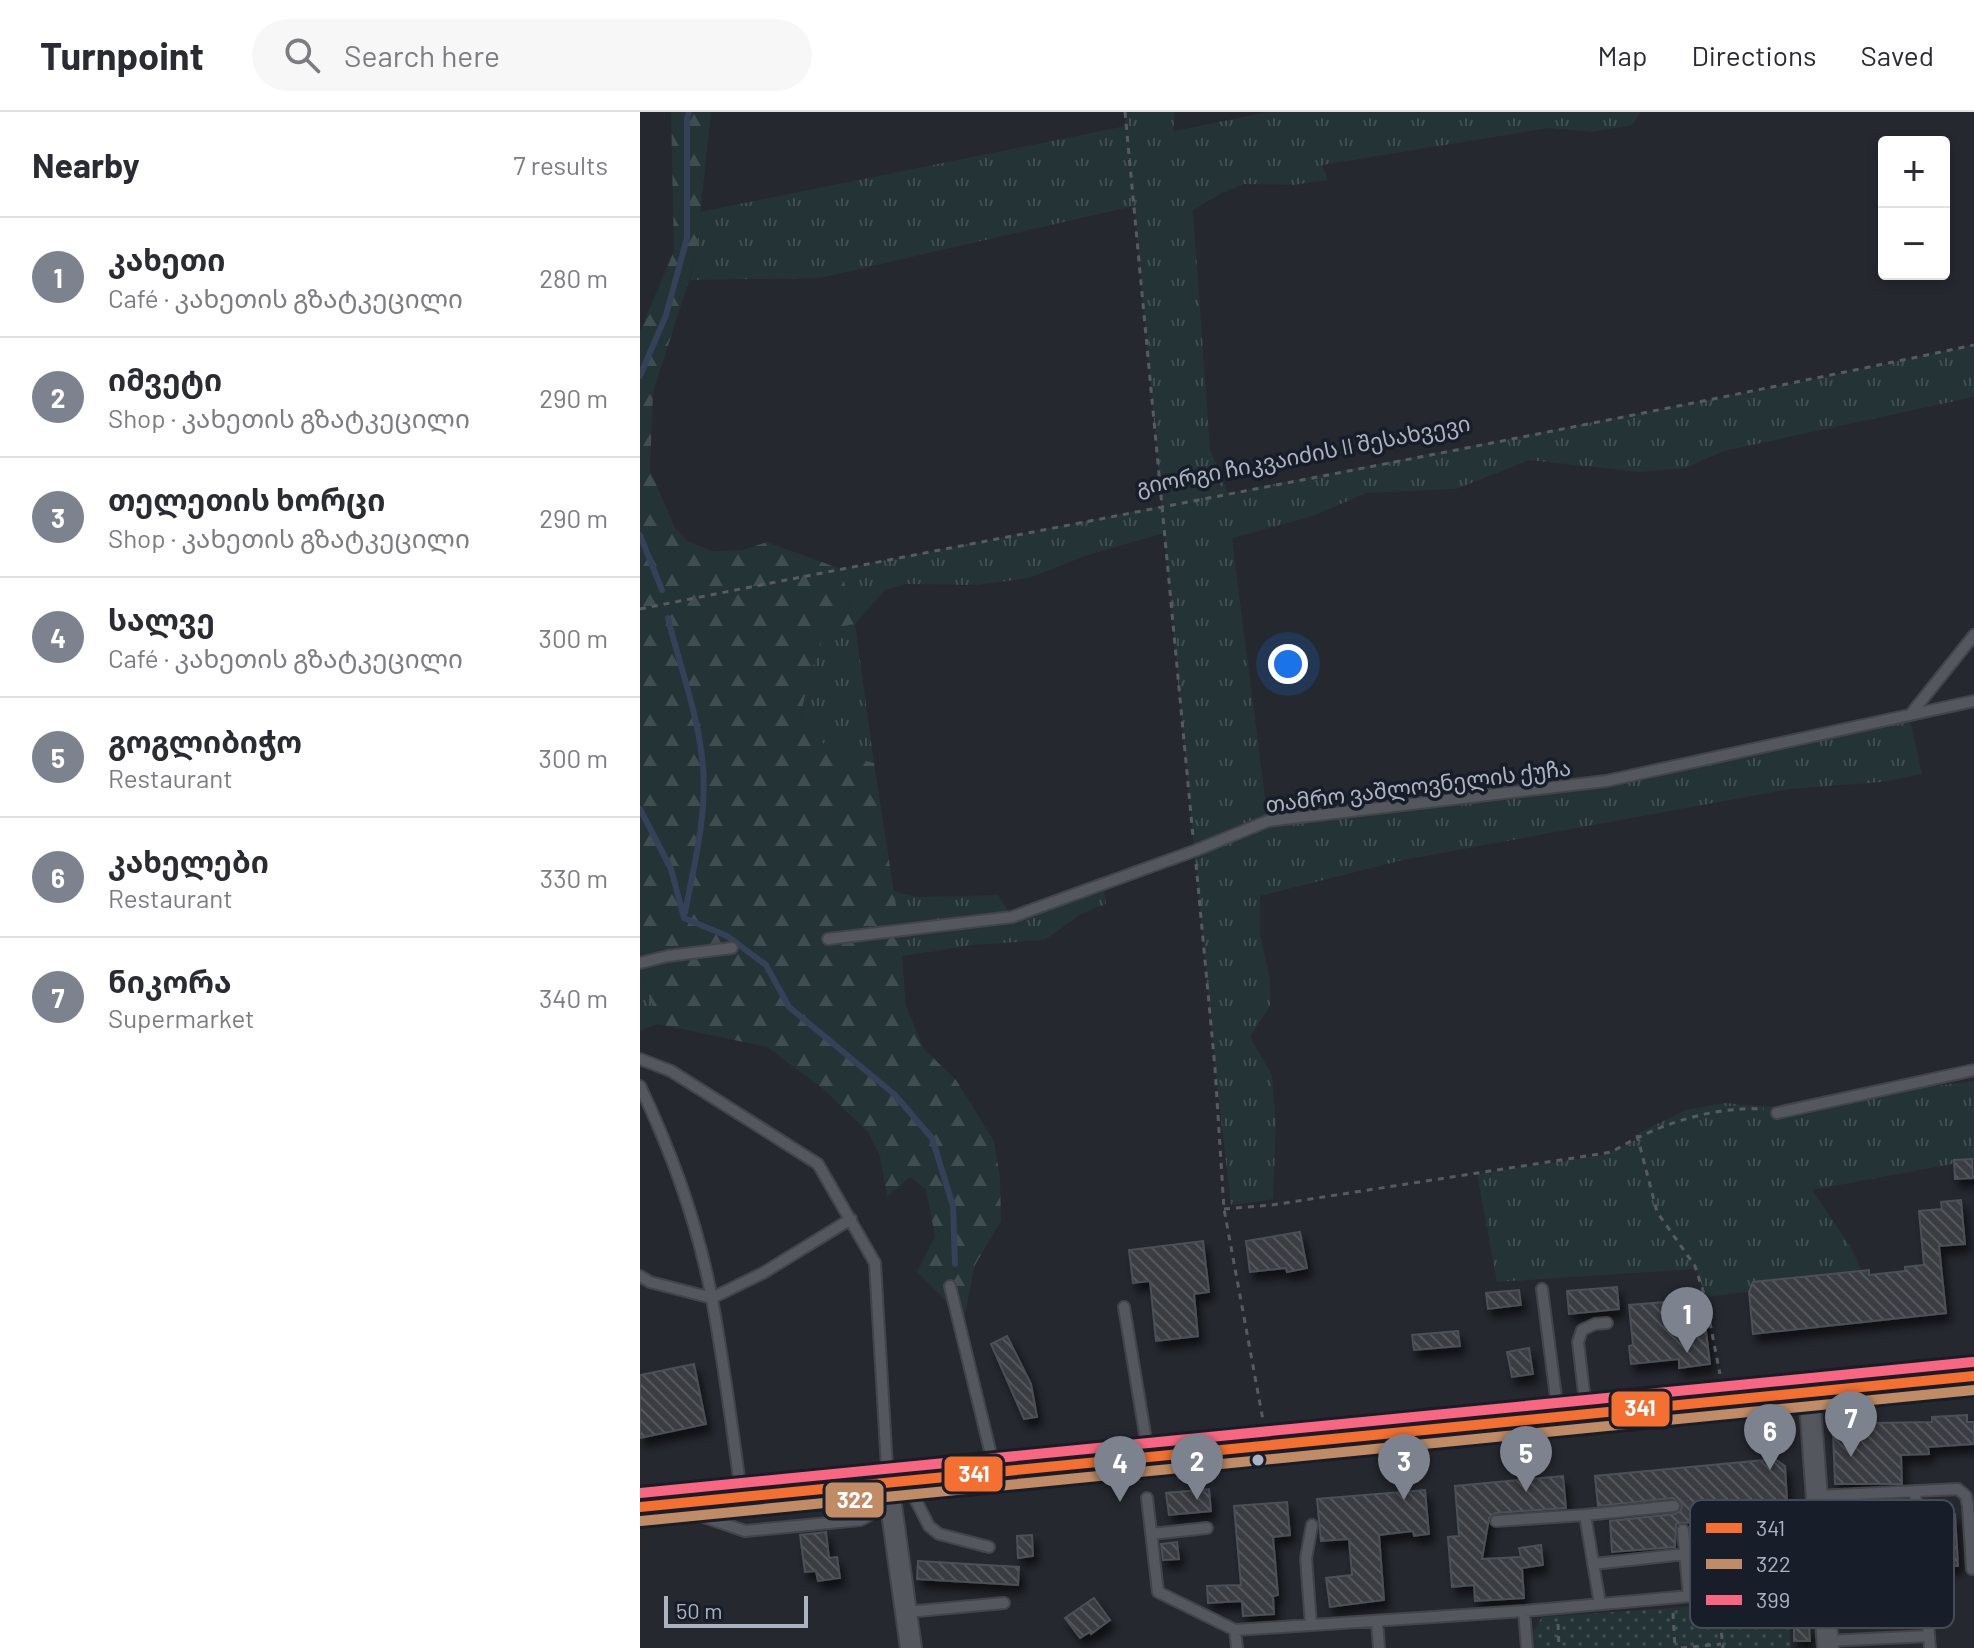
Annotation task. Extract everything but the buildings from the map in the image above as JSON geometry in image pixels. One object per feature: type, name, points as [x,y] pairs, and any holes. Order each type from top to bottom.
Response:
[{"type":"highway","points":[[656,1506],[1974,1376]]},
{"type":"street","points":[[1809,1391],[1817,1500]]},
{"type":"street","points":[[897,1483],[911,1648]]},
{"type":"lane","points":[[1909,715],[1974,635]]},
{"type":"lane","name":"თამრო ვაშლოვნელის ქუჩა","points":[[828,939],[1012,917],[1268,821],[1606,781],[1974,701]]},
{"type":"lane","points":[[640,963],[668,956],[732,948]]},
{"type":"lane","points":[[640,1059],[671,1071],[818,1164],[875,1263],[897,1483],[929,1526],[939,1534],[989,1547]]},
{"type":"lane","points":[[1777,1113],[1974,1070]]},
{"type":"lane","points":[[640,1086],[661,1130],[691,1215],[712,1298],[742,1498]]},
{"type":"lane","points":[[640,1276],[650,1282],[712,1298],[763,1273],[851,1219]]},
{"type":"lane","points":[[950,1286],[996,1473]]},
{"type":"lane","points":[[1542,1289],[1572,1414]]},
{"type":"lane","points":[[1124,1307],[1149,1458]]},
{"type":"lane","points":[[1572,1414],[1578,1342],[1582,1330],[1607,1323]]},
{"type":"lane","points":[[656,1506],[745,1531],[860,1520],[868,1516],[897,1483]]},
{"type":"lane","points":[[1817,1496],[1958,1489],[1970,1496],[1972,1569]]},
{"type":"lane","points":[[1915,1491],[1916,1500]]},
{"type":"lane","points":[[1147,1498],[1158,1592],[1235,1630],[1524,1611],[1689,1596],[1683,1530]]},
{"type":"lane","points":[[1496,1521],[1674,1506]]},
{"type":"lane","points":[[1585,1515],[1600,1604]]},
{"type":"lane","points":[[1311,1625],[1306,1558],[1312,1525]]},
{"type":"lane","points":[[1151,1534],[1207,1528]]},
{"type":"lane","points":[[1593,1564],[1685,1554]]},
{"type":"lane","points":[[906,1612],[1004,1603]]},
{"type":"lane","points":[[1524,1611],[1527,1648]]},
{"type":"lane","points":[[1377,1621],[1379,1648]]},
{"type":"lane","points":[[1235,1630],[1237,1648]]},
{"type":"lane","points":[[1827,1644],[1930,1642]]},
{"type":"path","points":[[1125,112],[1215,1068],[1224,1209],[1268,1447]]},
{"type":"path","name":"გიორგი ჩიკვაიძის II შესახვევი","points":[[640,609],[1795,383],[1974,345]]},
{"type":"path","points":[[1224,1209],[1272,1205],[1612,1152],[1637,1135],[1726,1111],[1762,1108],[1777,1113]]},
{"type":"path","points":[[1637,1135],[1657,1212],[1695,1266],[1705,1297],[1723,1399]]},
{"type":"path","points":[[1672,1597],[1675,1648]]},
{"type":"path","points":[[1557,1608],[1559,1648]]},
{"type":"path","points":[[1681,1648],[1723,1646]]},
{"type":"green space","points":[[671,112],[711,112],[695,262],[653,392],[650,470],[675,528],[687,541],[712,551],[743,550],[767,542],[841,569],[855,624],[826,629],[809,678],[800,718],[832,753],[874,763],[900,931],[906,1006],[924,1049],[956,1080],[994,1141],[1000,1178],[1001,1221],[975,1265],[964,1319],[917,1272],[935,1237],[926,1189],[910,1177],[887,1197],[880,1156],[868,1132],[822,1088],[767,1047],[658,1024],[640,967],[640,331],[674,251]]},
{"type":"green space","points":[[1125,112],[1174,112],[1174,131],[1268,112],[1641,112],[1632,125],[1592,132],[1549,128],[1322,165],[1328,180],[1293,185],[1244,184],[1193,210],[1210,449],[1228,493],[1795,383],[1974,345],[1974,397],[1724,451],[1685,468],[1638,472],[1530,460],[1456,489],[1366,493],[1313,516],[1232,538],[1268,821],[1606,781],[1909,715],[1922,774],[1882,782],[1790,789],[1403,860],[1260,896],[1260,933],[1270,979],[1270,1006],[1250,1037],[1272,1075],[1276,1126],[1273,1199],[1231,1205],[1164,533],[1085,556],[1029,578],[976,585],[906,584],[885,590],[855,624],[874,763],[832,753],[800,719],[809,678],[826,629],[855,623],[841,569],[1162,506],[1134,206],[820,278],[690,280],[700,212],[1126,126]]},
{"type":"green space","points":[[1103,885],[1106,904],[1081,914],[1045,940],[973,945],[902,956],[894,891],[918,897],[998,895],[1012,917]]},
{"type":"green space","points":[[640,967],[658,1024],[640,1031]]},
{"type":"green space","points":[[1974,1081],[1974,1160],[1812,1190],[1850,1246],[1865,1277],[1706,1297],[1696,1269],[1497,1282],[1477,1174],[1603,1155],[1640,1138],[1639,1133],[1686,1110],[1724,1103],[1810,1110],[1878,1093]]},
{"type":"green space","points":[[1690,1607],[1690,1628],[1790,1628],[1791,1648],[1534,1648],[1533,1632],[1542,1617]]},
{"type":"waterway","points":[[640,376],[666,315],[687,238],[689,112]]},
{"type":"waterway","points":[[640,535],[662,590]]},
{"type":"waterway","points":[[668,618],[693,711],[703,767],[701,822],[685,913]]},
{"type":"waterway","points":[[640,809],[671,869],[684,918],[727,936],[766,965],[789,1007],[894,1094],[932,1138],[953,1206],[955,1264]]},
{"type":"transit line","name":"399","points":[[640,1493],[1973,1362]]},
{"type":"transit line","name":"341","points":[[640,1507],[1974,1376]]},
{"type":"transit line","name":"322","points":[[641,1521],[1974,1390]]},
{"type":"place","name":"კახეთი","points":[[1687,1353]]},
{"type":"place","name":"ნიკორა","points":[[1851,1457]]},
{"type":"place","name":"კახელები","points":[[1770,1470]]},
{"type":"place","name":"გოგლიბიჭო","points":[[1526,1492]]},
{"type":"place","name":"იმვეტი","points":[[1197,1500]]},
{"type":"place","name":"თელეთის ხორცი","points":[[1404,1500]]},
{"type":"place","name":"სალვე","points":[[1120,1502]]}]
